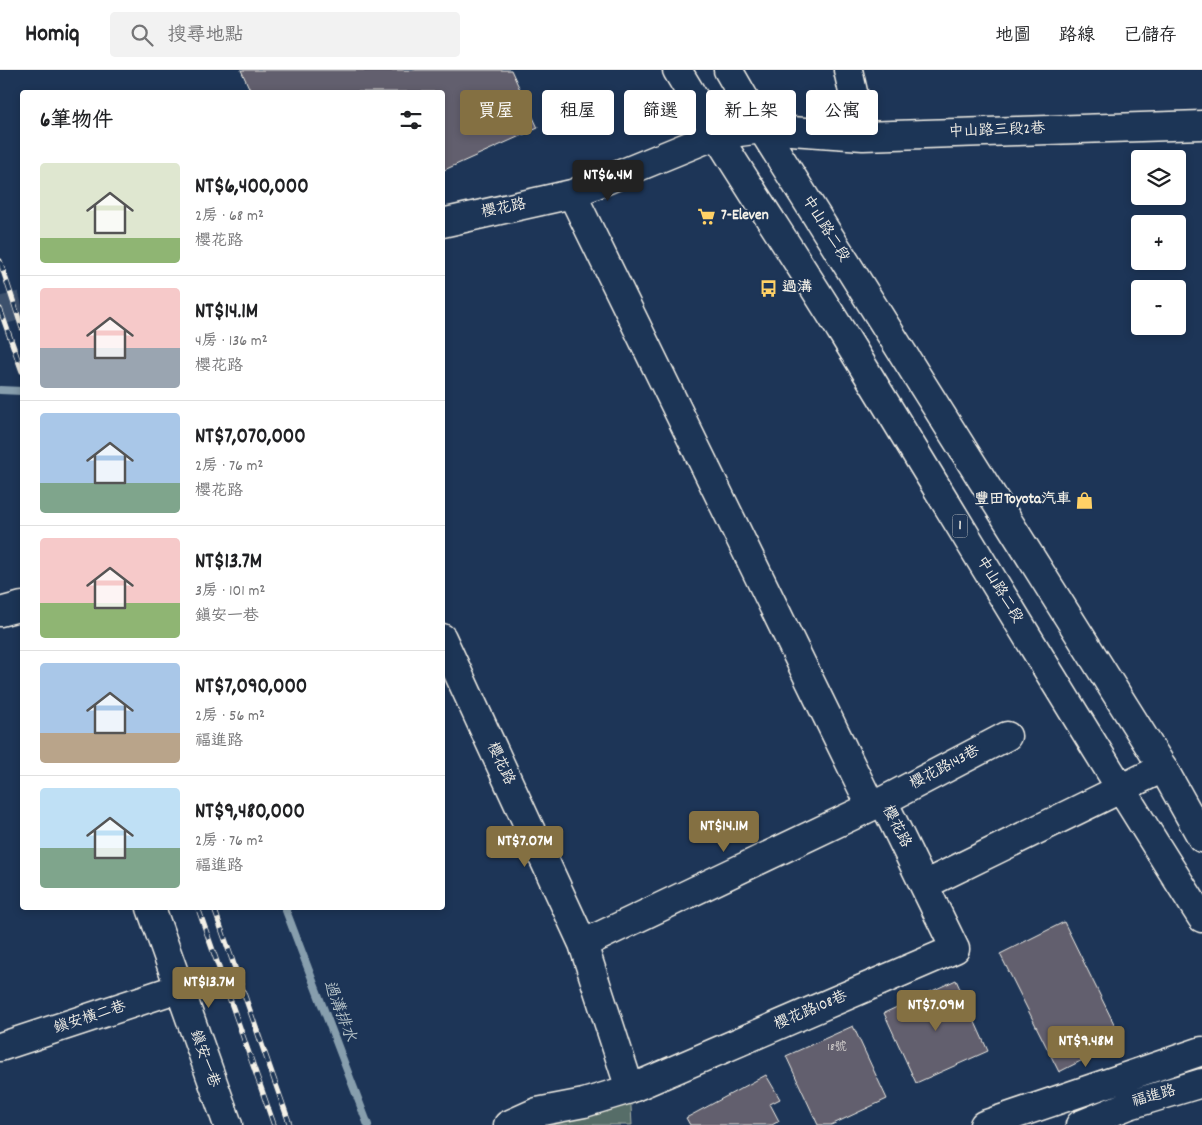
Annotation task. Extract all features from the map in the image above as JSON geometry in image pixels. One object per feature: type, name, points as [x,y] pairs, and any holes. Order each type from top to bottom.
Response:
[{"type":"street","name":"1","points":[[677,70],[706,118]]},
{"type":"street","name":"中山路二段","points":[[728,70],[740,90]]},
{"type":"street","points":[[848,70],[864,136]]},
{"type":"street","name":"中山路三段2巷","points":[[796,131],[864,136],[1202,125]]},
{"type":"street","name":"櫻花路","points":[[445,222],[572,194],[716,135]]},
{"type":"street","name":"中山路二段","points":[[716,135],[793,252],[1120,790],[1202,918]]},
{"type":"street","name":"中山路二段","points":[[766,135],[1163,768],[1202,838]]},
{"type":"street","points":[[572,194],[877,804]]},
{"type":"street","points":[[0,612],[20,607]]},
{"type":"street","name":"櫻花路","points":[[445,644],[584,944],[630,1089]]},
{"type":"street","name":"櫻花路143巷","points":[[877,804],[1007,736]]},
{"type":"street","points":[[924,885],[1163,768]]},
{"type":"street","name":"櫻花路","points":[[584,944],[877,804],[924,885]]},
{"type":"street","name":"櫻花路108巷","points":[[630,1089],[955,948],[924,885]]},
{"type":"street","name":"鎮安一巷","points":[[152,910],[228,1125]]},
{"type":"street","name":"鎮安橫二巷","points":[[0,1047],[179,988]]},
{"type":"street","name":"福進路","points":[[984,1125],[1202,1051]]},
{"type":"street","name":"福進路","points":[[1080,1125],[1129,1105],[1202,1084]]},
{"type":"street","points":[[508,1125],[537,1112],[584,1103],[630,1089]]},
{"type":"green space","points":[[630,1089],[632,1125],[508,1125]]},
{"type":"building","points":[[241,70],[511,70],[520,90],[460,90],[460,135],[522,135],[445,170],[445,90],[250,90]]},
{"type":"building","points":[[532,115],[538,128],[532,131]]},
{"type":"building","points":[[1064,922],[1122,1040],[1059,1072],[1000,954]]},
{"type":"building","points":[[956,980],[988,1051],[916,1083],[884,1013]]},
{"type":"building","points":[[853,1026],[887,1099],[831,1125],[818,1125],[786,1056]]},
{"type":"building","points":[[766,1075],[780,1099],[770,1104],[779,1121],[772,1125],[690,1125],[686,1118]]},
{"type":"waterway","name":"過溝排水","points":[[0,390],[20,391]]},
{"type":"waterway","name":"過溝排水","points":[[286,910],[368,1125]]},
{"type":"tunnel","points":[[0,311],[20,306]]},
{"type":"railway","points":[[0,261],[20,322]]},
{"type":"railway","points":[[0,309],[20,365]]},
{"type":"railway","points":[[199,910],[274,1125]]},
{"type":"railway","points":[[215,910],[290,1125]]},
{"type":"place","name":"7-Eleven","points":[[707,216]]},
{"type":"place","name":"過溝","points":[[768,288]]},
{"type":"place","name":"豐田Toyota汽車","points":[[1085,500]]}]
